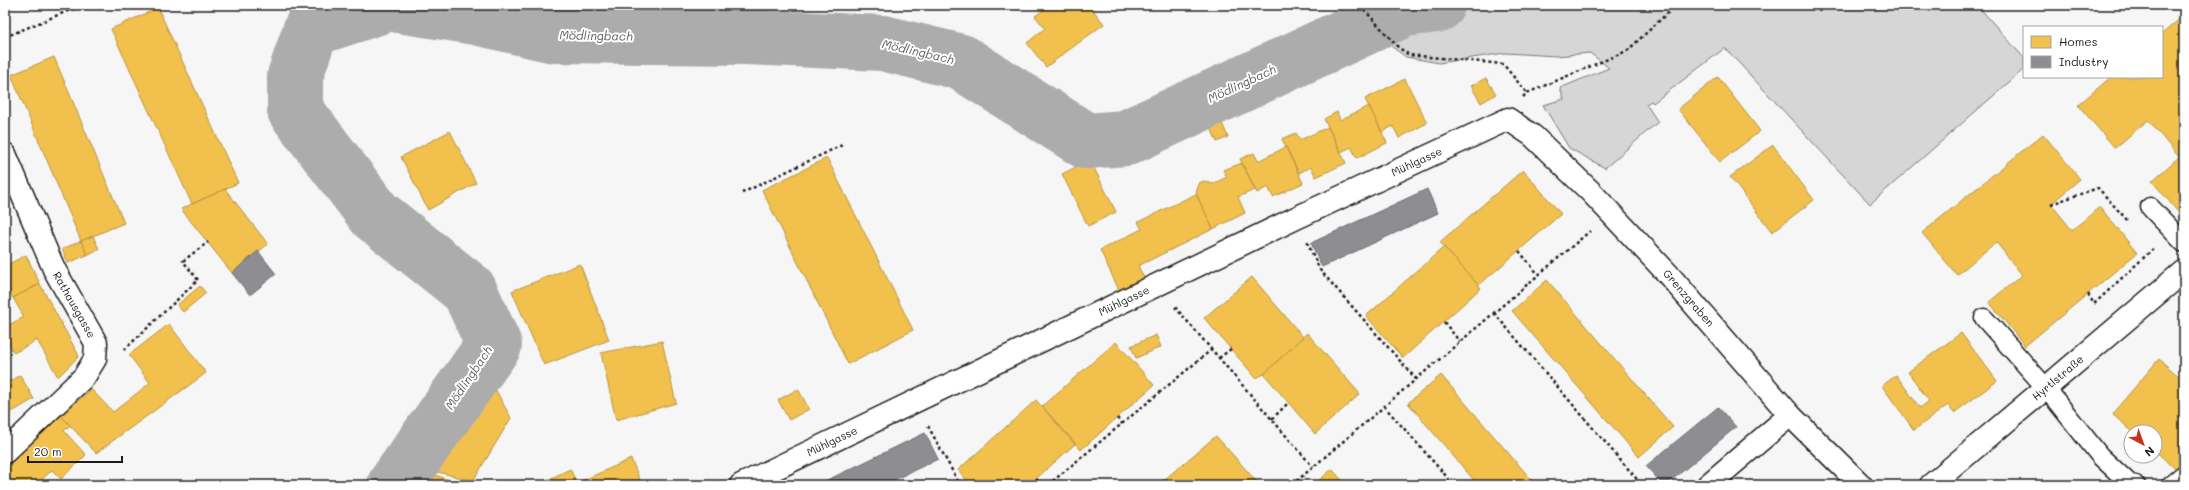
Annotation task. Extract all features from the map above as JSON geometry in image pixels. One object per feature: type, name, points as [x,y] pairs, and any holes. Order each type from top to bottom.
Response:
[{"type":"street","name":"Grenzgraben","points":[[1508,119],[1533,136],[1591,192],[1667,273],[1790,415],[1861,485]]},
{"type":"street","name":"Mühlgasse","points":[[741,485],[1296,218],[1508,119]]},
{"type":"street","name":"Rathausgasse","points":[[5,154],[54,269],[96,343],[95,359]]},
{"type":"street","name":"Hyrtlstraße","points":[[1931,485],[2181,274]]},
{"type":"street","points":[[5,452],[84,377],[95,359]]},
{"type":"street","points":[[1708,485],[1790,415]]},
{"type":"lane","points":[[2150,207],[2184,243]]},
{"type":"lane","points":[[1984,318],[2046,388],[2100,456],[2130,484],[2136,485]]},
{"type":"path","points":[[5,36],[82,5]]},
{"type":"path","points":[[1360,5],[1398,47],[1409,56],[1503,64],[1526,93],[1627,51],[1676,5]]},
{"type":"path","points":[[742,193],[842,145]]},
{"type":"path","points":[[2051,204],[2098,188],[2128,221]]},
{"type":"path","points":[[1292,485],[1538,274],[1611,214]]},
{"type":"path","points":[[1296,218],[1320,270],[1416,379]]},
{"type":"path","points":[[95,359],[123,351],[198,280],[183,261],[208,242]]},
{"type":"path","points":[[2148,244],[2181,274]]},
{"type":"path","points":[[2088,294],[2094,304],[2153,250]]},
{"type":"path","points":[[1519,251],[1538,274]]},
{"type":"path","points":[[1156,285],[1313,467]]},
{"type":"path","points":[[1494,313],[1642,485]]},
{"type":"path","points":[[1444,322],[1460,342]]},
{"type":"path","points":[[1219,358],[1231,349]]},
{"type":"path","points":[[1048,485],[1211,350]]},
{"type":"path","points":[[915,402],[960,485]]},
{"type":"path","points":[[1272,419],[1288,403]]},
{"type":"path","points":[[1384,406],[1454,485]]},
{"type":"path","points":[[1117,418],[1122,424]]},
{"type":"path","points":[[1036,479],[1041,485]]},
{"type":"shaded area","points":[[1334,5],[1393,5],[1405,12],[1450,5],[1977,5],[2023,57],[2023,70],[1870,204],[1725,48],[1653,103],[1651,101],[1646,104],[1658,122],[1605,168],[1569,148],[1543,105],[1564,99],[1560,88],[1609,68],[1590,53],[1556,56],[1505,53],[1439,63],[1406,57]]},
{"type":"building: Homes","points":[[286,5],[317,5],[320,11],[295,23]]},
{"type":"building: Homes","points":[[1041,5],[1089,5],[1104,24],[1046,67],[1027,43],[1045,28],[1035,16],[1045,9]]},
{"type":"building: Homes","points":[[158,8],[238,183],[192,204],[111,29]]},
{"type":"building: Homes","points":[[2184,15],[2183,218],[2152,181],[2179,157],[2148,120],[2115,148],[2078,105],[2110,78],[2163,78],[2163,33]]},
{"type":"building: Homes","points":[[54,57],[124,223],[81,241],[11,75]]},
{"type":"building: Homes","points":[[1718,77],[1760,131],[1720,162],[1678,109]]},
{"type":"building: Homes","points":[[1486,78],[1496,94],[1481,103],[1471,86]]},
{"type":"building: Homes","points":[[1405,79],[1427,123],[1399,138],[1393,126],[1382,132],[1365,99]]},
{"type":"building: Homes","points":[[1369,106],[1387,143],[1357,158],[1351,147],[1341,152],[1324,119],[1337,112],[1340,120]]},
{"type":"building: Homes","points":[[1222,123],[1228,137],[1217,142],[1211,128]]},
{"type":"building: Homes","points":[[1328,127],[1346,163],[1316,177],[1311,167],[1299,173],[1282,139],[1296,133],[1300,140]]},
{"type":"building: Homes","points":[[450,131],[476,183],[428,210],[401,157]]},
{"type":"building: Homes","points":[[2043,134],[2080,179],[2051,204],[2072,230],[2100,207],[2137,253],[2025,346],[1989,302],[2022,275],[1996,242],[1957,275],[1922,233]]},
{"type":"building: Homes","points":[[1773,145],[1814,200],[1772,232],[1730,177]]},
{"type":"building: Homes","points":[[1286,147],[1303,183],[1273,197],[1268,187],[1257,193],[1240,159],[1254,153],[1258,161]]},
{"type":"building: Homes","points":[[827,158],[913,330],[848,364],[762,190]]},
{"type":"building: Homes","points":[[1090,160],[1116,212],[1088,226],[1062,174]]},
{"type":"building: Homes","points":[[1242,163],[1255,190],[1238,197],[1245,213],[1213,229],[1196,194],[1199,183],[1204,181],[1212,184],[1227,177],[1223,170]]},
{"type":"building: Homes","points":[[1523,170],[1561,214],[1478,286],[1440,242]]},
{"type":"building: Homes","points":[[225,189],[268,244],[232,273],[181,209]]},
{"type":"building: Homes","points":[[1196,194],[1213,229],[1138,266],[1144,278],[1119,290],[1100,250],[1142,229],[1138,222]]},
{"type":"building: Homes","points":[[93,236],[99,249],[87,255],[81,241]]},
{"type":"building: Homes","points":[[81,241],[87,255],[68,263],[62,249]]},
{"type":"building: Homes","points":[[1444,247],[1481,288],[1403,358],[1366,316]]},
{"type":"building: Homes","points":[[26,255],[40,284],[13,298],[5,282],[5,266]]},
{"type":"building: Homes","points":[[580,264],[609,340],[544,365],[512,291]]},
{"type":"building: Homes","points":[[1252,277],[1303,337],[1264,374],[1256,378],[1204,318]]},
{"type":"building: Homes","points":[[1547,280],[1673,427],[1639,457],[1512,311]]},
{"type":"building: Homes","points":[[40,284],[79,356],[58,377],[37,340],[14,353],[5,336],[5,327],[24,317],[13,298]]},
{"type":"building: Homes","points":[[200,286],[206,293],[183,312],[177,305]]},
{"type":"building: Homes","points":[[169,324],[206,373],[96,453],[61,416],[91,389],[113,412],[150,383],[129,355]]},
{"type":"building: Homes","points":[[1307,333],[1360,394],[1315,434],[1264,374]]},
{"type":"building: Homes","points":[[1961,333],[1997,381],[1954,413],[1948,405],[1914,430],[1882,386],[1896,375],[1920,408],[1929,401],[1908,372]]},
{"type":"building: Homes","points":[[1156,335],[1161,347],[1136,358],[1131,346]]},
{"type":"building: Homes","points":[[662,341],[676,403],[616,420],[601,353]]},
{"type":"building: Homes","points":[[1116,342],[1154,385],[1081,450],[1042,406]]},
{"type":"building: Homes","points":[[2159,359],[2184,381],[2184,476],[2163,458],[2163,424],[2124,424],[2112,414]]},
{"type":"building: Homes","points":[[20,375],[34,399],[12,412],[5,399],[5,384]]},
{"type":"building: Homes","points":[[1441,375],[1536,485],[1478,485],[1408,403]]},
{"type":"building: Homes","points":[[488,376],[511,418],[473,481],[434,471]]},
{"type":"building: Homes","points":[[798,389],[809,409],[789,420],[778,400]]},
{"type":"building: Homes","points":[[1036,400],[1075,444],[1029,485],[971,485],[958,470]]},
{"type":"building: Homes","points":[[61,416],[70,425],[64,431],[86,455],[61,479],[52,470],[36,485],[5,485],[5,468]]},
{"type":"building: Homes","points":[[1216,436],[1257,482],[1253,485],[1158,485]]},
{"type":"building: Homes","points":[[631,459],[642,485],[578,485],[577,483]]},
{"type":"building: Homes","points":[[570,469],[578,485],[537,485]]},
{"type":"building: Homes","points":[[1332,469],[1346,485],[1314,485]]},
{"type":"building: Homes","points":[[432,474],[464,485],[429,485]]},
{"type":"building: Homes","points":[[123,479],[127,485],[112,485]]},
{"type":"building: Industry","points":[[1427,189],[1438,213],[1322,267],[1311,243]]},
{"type":"building: Industry","points":[[258,251],[276,274],[250,295],[232,273]]},
{"type":"building: Industry","points":[[1718,407],[1736,427],[1666,485],[1663,485],[1646,466]]},
{"type":"building: Industry","points":[[925,433],[938,459],[883,485],[817,485]]},
{"type":"waterway","name":"Mödlingbach","points":[[384,5],[311,29],[295,76],[295,110],[375,215],[469,290],[494,345],[395,485]]},
{"type":"waterway","name":"Mödlingbach","points":[[399,5],[476,17],[554,35],[744,37],[883,43],[961,62],[1086,141],[1126,138],[1404,9],[1437,5]]}]
